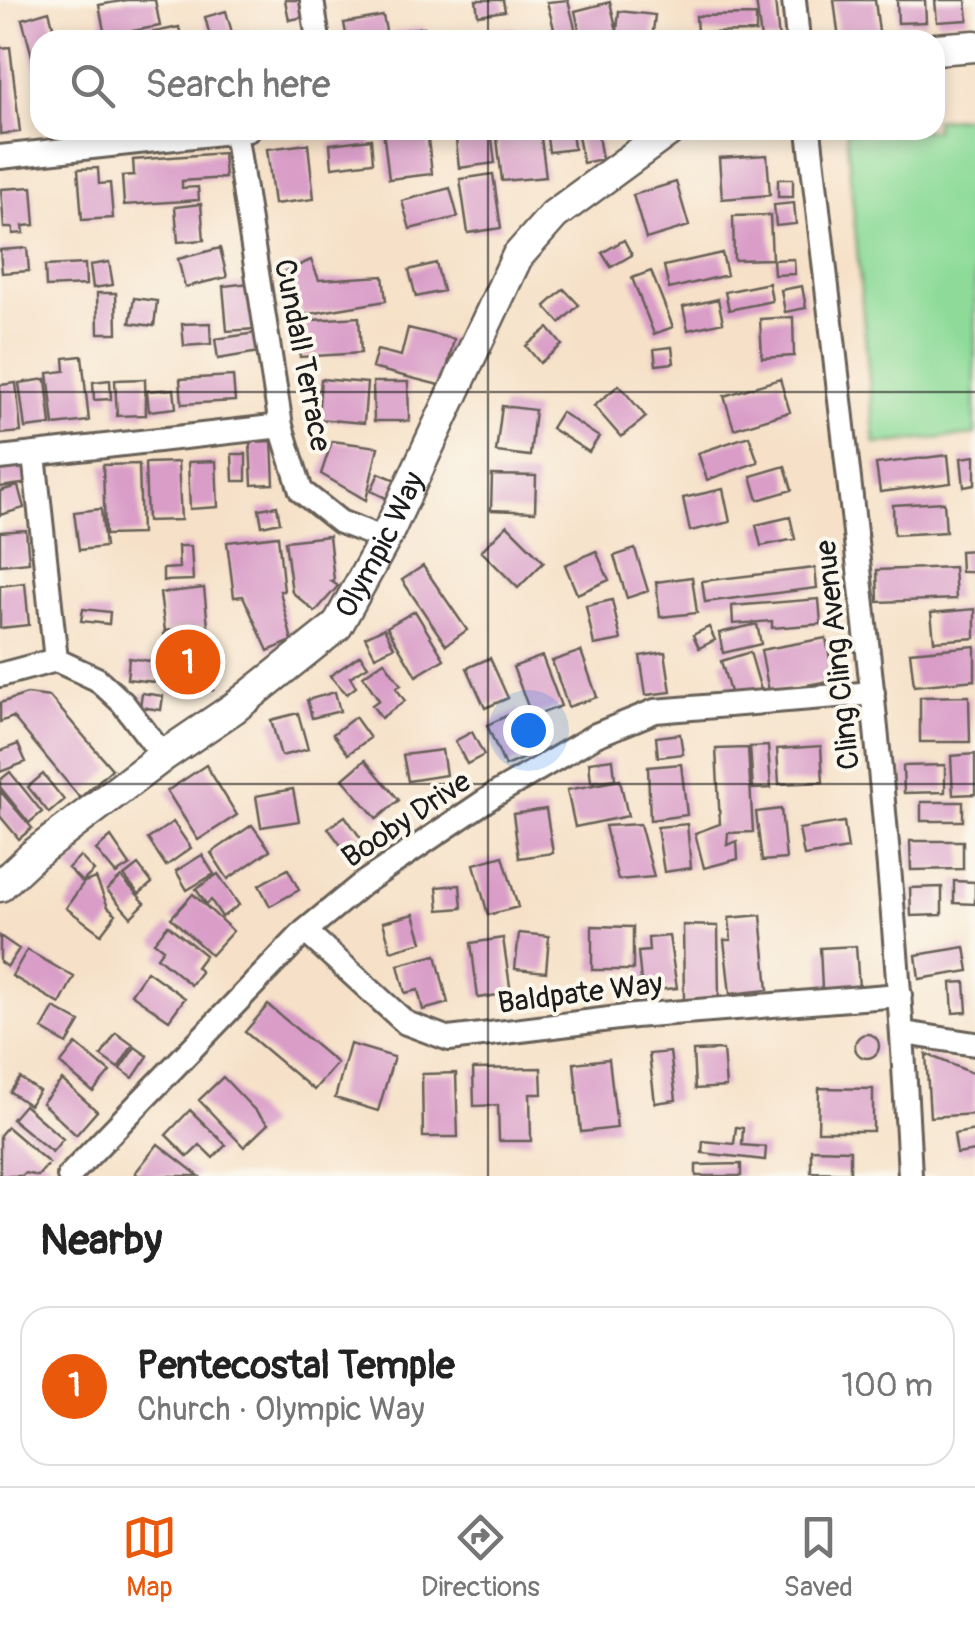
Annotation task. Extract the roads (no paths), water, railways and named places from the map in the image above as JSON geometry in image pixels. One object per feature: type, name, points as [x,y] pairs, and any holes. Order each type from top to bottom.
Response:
[{"type":"street","points":[[312,0],[316,30]]},
{"type":"street","points":[[794,0],[797,30]]},
{"type":"street","points":[[945,48],[975,46]]},
{"type":"street","points":[[0,157],[158,140]]},
{"type":"street","name":"Cundall Terrace","points":[[243,140],[280,426],[301,491],[340,522],[385,538]]},
{"type":"street","name":"Olympic Way","points":[[0,886],[34,855],[338,626],[385,538],[517,257],[554,216],[657,140]]},
{"type":"street","name":"Cling Cling Avenue","points":[[810,140],[873,694],[904,1032],[910,1176]]},
{"type":"street","points":[[0,458],[280,426]]},
{"type":"street","points":[[34,455],[56,660]]},
{"type":"street","points":[[0,675],[56,660],[97,679],[124,703],[163,756]]},
{"type":"street","name":"Booby Drive","points":[[69,1176],[305,930],[362,884],[494,796],[596,735],[655,710],[873,694]]},
{"type":"street","name":"Baldpate Way","points":[[305,930],[406,1023],[450,1039],[634,1016],[900,994]]},
{"type":"street","points":[[904,1032],[975,1044]]},
{"type":"place","name":"Pentecostal Temple","points":[[188,662]]}]
